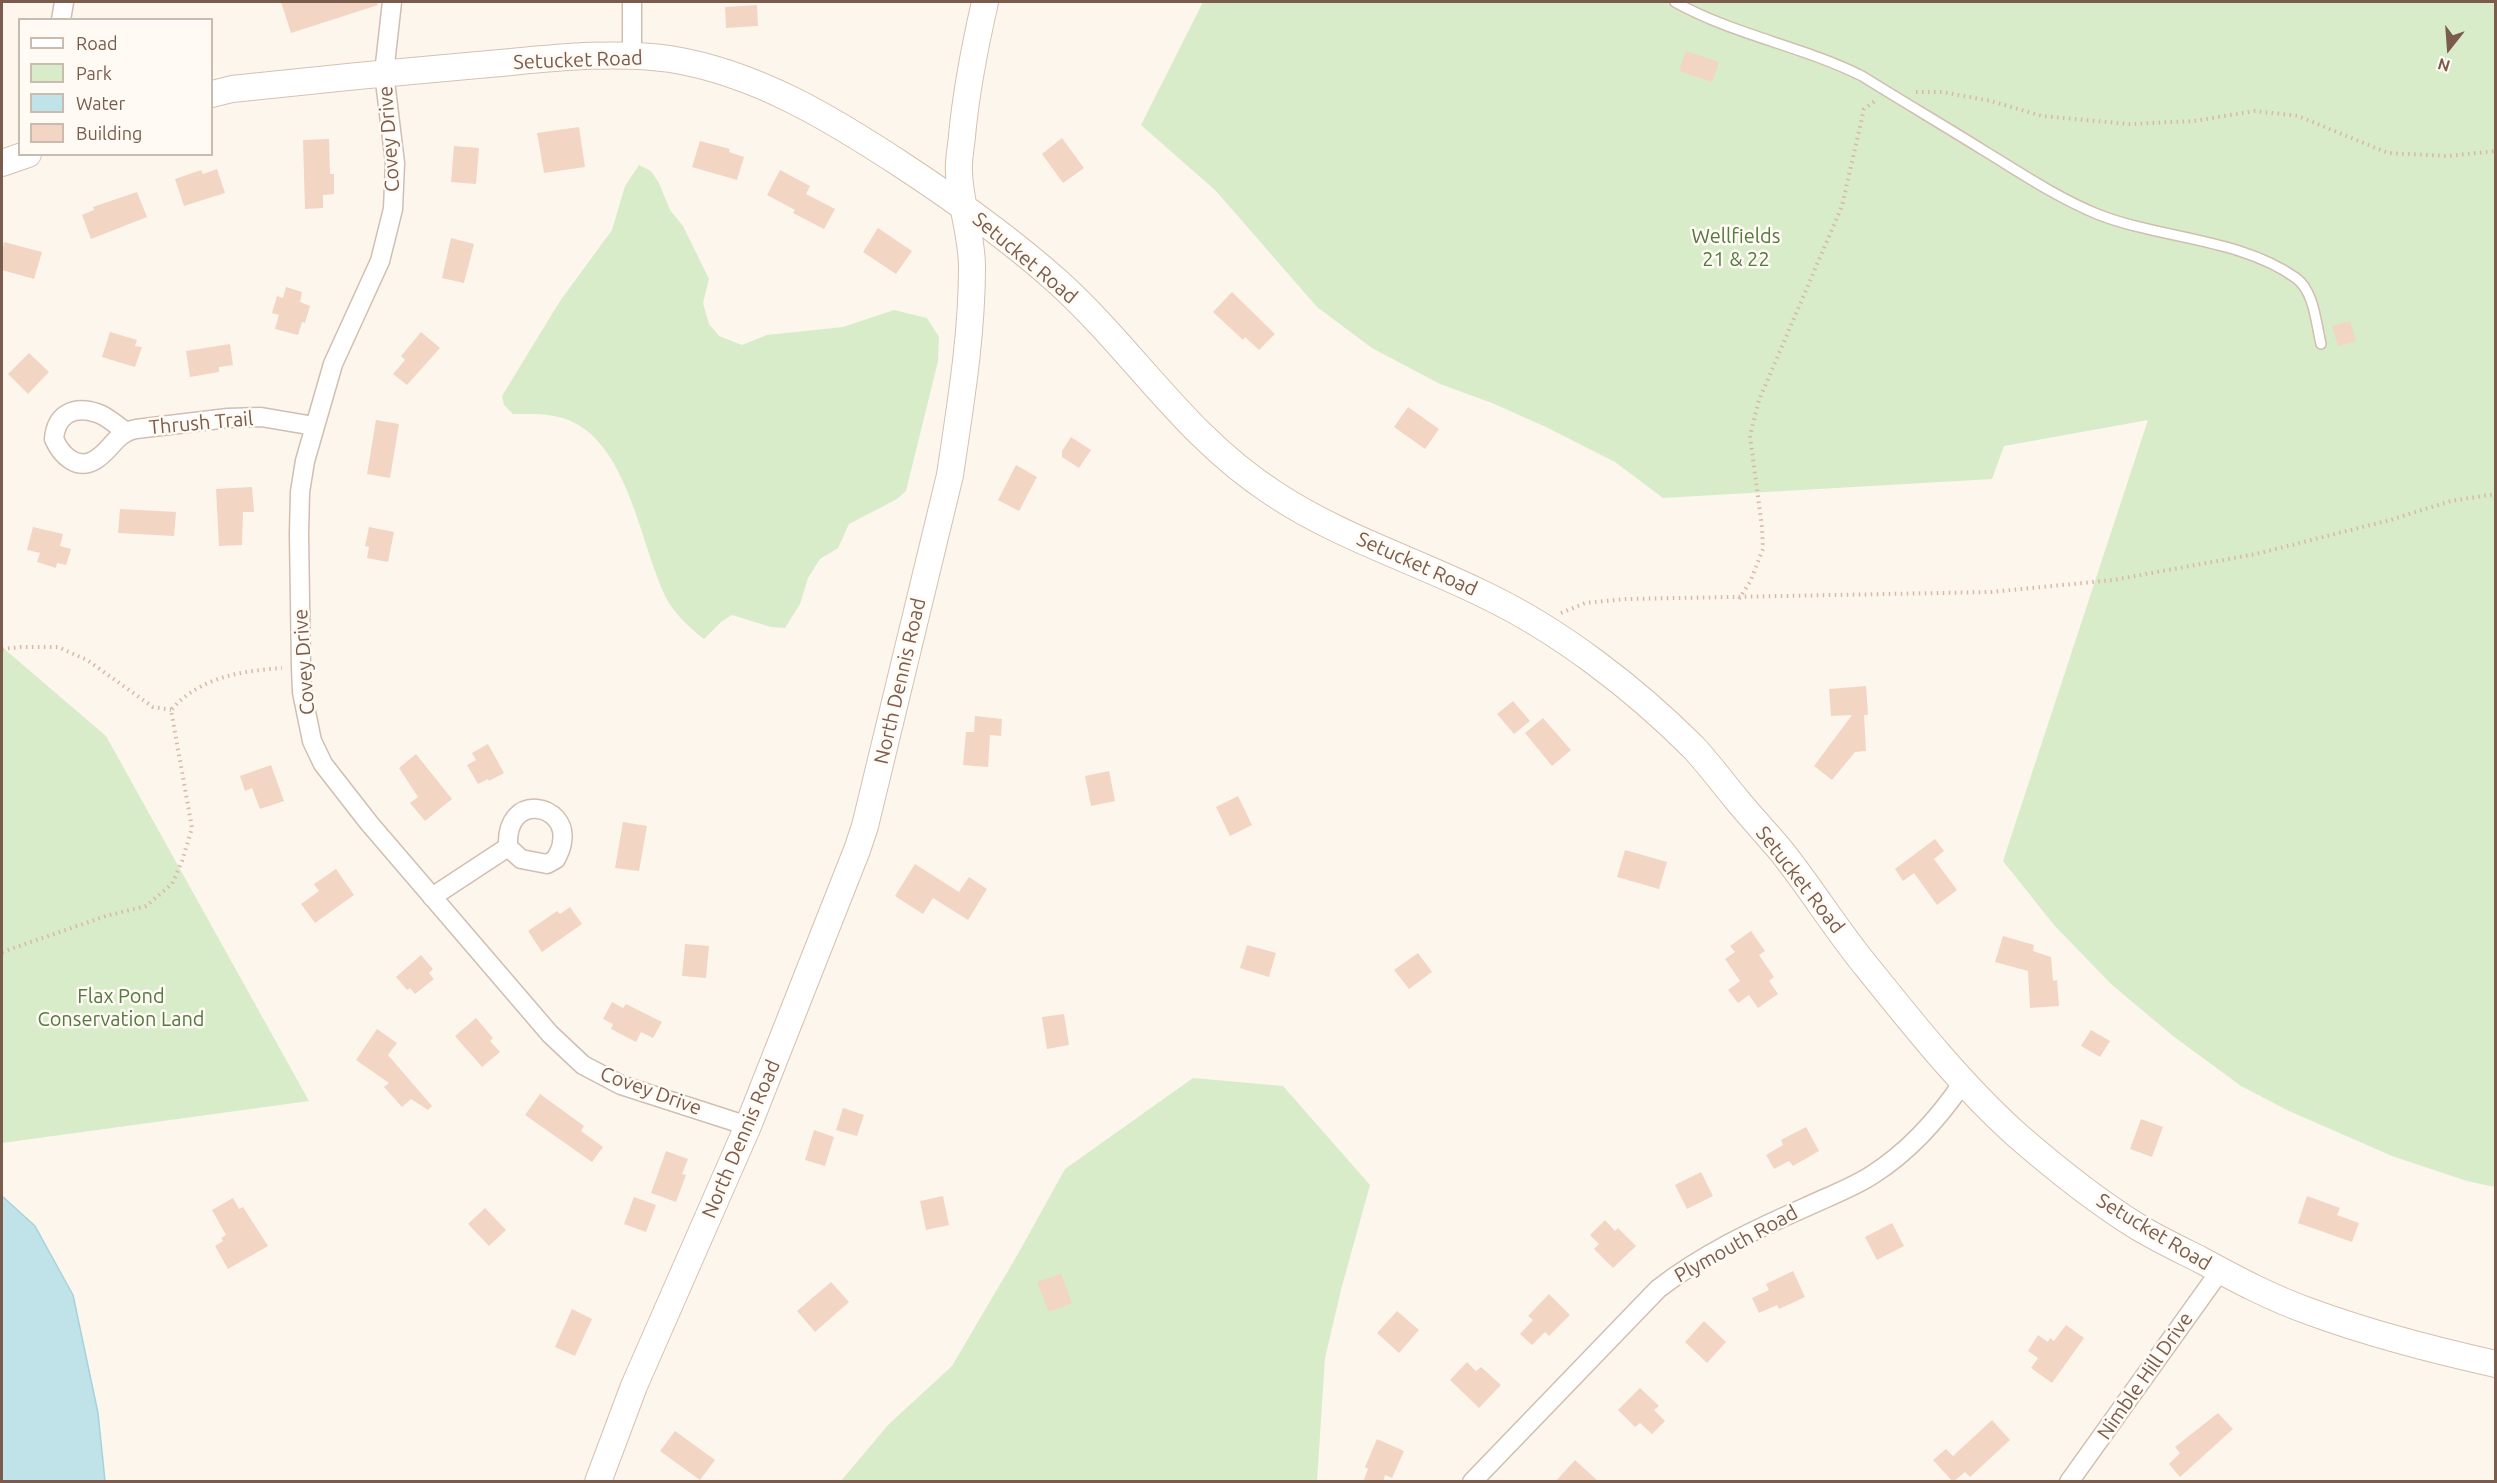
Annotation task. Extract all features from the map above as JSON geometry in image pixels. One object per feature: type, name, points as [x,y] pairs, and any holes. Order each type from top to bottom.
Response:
[{"type":"main road","name":"North Dennis Road","points":[[598,1482],[634,1386],[748,1126],[842,892],[865,826],[947,485],[966,361],[972,267],[971,245],[962,205],[959,170],[964,119],[985,2]]},
{"type":"main road","name":"Setucket Road","points":[[213,94],[232,89],[544,58],[632,57],[661,58],[691,63],[747,80],[798,102],[860,138],[962,205],[1063,287],[1168,402],[1240,471],[1279,498],[1315,518],[1491,597],[1539,625],[1643,701],[1700,755],[1783,854],[1857,954],[1964,1081],[2015,1134],[2088,1193],[2140,1228],[2253,1289],[2309,1312],[2431,1350],[2496,1364]]},
{"type":"main road","points":[[2,163],[22,156]]},
{"type":"street","points":[[61,18],[64,2]]},
{"type":"street","name":"Covey Drive","points":[[392,2],[384,73],[395,163],[393,202],[388,234],[367,294],[333,364],[314,426],[300,492],[302,692],[312,741],[323,764],[369,823],[550,1034],[583,1065],[621,1084],[748,1126]]},
{"type":"street","points":[[632,2],[632,57]]},
{"type":"street","name":"Thrush Trail","points":[[125,431],[228,418],[261,417],[314,426]]},
{"type":"street","points":[[432,897],[508,847]]},
{"type":"street","name":"Plymouth Road","points":[[1472,1482],[1658,1289],[1685,1268],[1752,1231],[1872,1175],[1924,1133],[1964,1081]]},
{"type":"street","name":"Nimble Hill Drive","points":[[2069,1482],[2220,1271]]},
{"type":"lane","points":[[1675,2],[1736,29],[1839,64],[2064,200],[2121,222],[2198,240],[2258,259],[2287,273],[2297,279],[2307,290],[2321,344]]},
{"type":"path","points":[[1739,598],[1750,582],[1763,549],[1750,436],[1759,400],[1842,206],[1864,109],[1888,92],[1942,92],[1991,101],[2042,116],[2129,123],[2194,121],[2255,111],[2298,116],[2339,135],[2388,153],[2447,156],[2496,151]]},
{"type":"path","points":[[1539,625],[1585,603],[1626,599],[1991,592],[2113,580],[2256,554],[2390,520],[2451,501],[2496,494]]},
{"type":"path","points":[[2,649],[58,647],[87,660],[153,707],[171,710]]},
{"type":"path","points":[[171,710],[194,691],[228,674],[301,667]]},
{"type":"path","points":[[2,952],[106,916],[146,906],[172,884],[192,828],[171,710]]},
{"type":"green space","name":"Wellfields 21 & 22","points":[[1203,2],[2495,2],[2495,1187],[2467,1181],[2392,1156],[2289,1111],[2241,1086],[2173,1036],[2111,984],[2054,925],[2003,861],[2148,420],[2004,446],[1992,479],[1663,498],[1615,462],[1546,427],[1492,403],[1440,384],[1372,348],[1317,307],[1216,191],[1141,125]]},
{"type":"green space","points":[[639,165],[651,171],[659,183],[670,210],[683,226],[709,279],[703,303],[709,324],[719,336],[742,345],[767,335],[843,327],[894,310],[927,318],[939,337],[938,361],[906,491],[897,499],[849,524],[838,548],[820,559],[808,578],[800,604],[785,628],[771,627],[732,615],[721,622],[704,639],[680,618],[669,603],[630,498],[604,448],[586,430],[563,418],[513,414],[504,405],[502,396],[560,301],[612,230],[625,186]]},
{"type":"green space","name":"Flax Pond Conservation Land","points":[[2,647],[106,736],[309,1101],[2,1143]]},
{"type":"green space","points":[[1193,1078],[1283,1086],[1370,1185],[1325,1358],[1317,1481],[840,1482],[889,1424],[952,1366],[1065,1169]]},
{"type":"water","points":[[2,1196],[35,1226],[73,1295],[98,1413],[105,1481],[2,1481]]},
{"type":"building","points":[[281,2],[377,2],[378,5],[291,33]]},
{"type":"building","points":[[757,5],[758,26],[726,28],[725,7]]},
{"type":"building","points":[[1686,51],[1719,62],[1712,82],[1679,71]]},
{"type":"building","points":[[579,127],[585,167],[544,173],[537,133]]},
{"type":"building","points":[[1062,138],[1084,168],[1063,183],[1042,154]]},
{"type":"building","points":[[329,139],[330,174],[334,174],[334,194],[323,195],[323,208],[305,209],[303,140]]},
{"type":"building","points":[[700,141],[730,149],[729,152],[744,157],[737,180],[692,167]]},
{"type":"building","points":[[454,146],[479,148],[476,184],[451,182]]},
{"type":"building","points":[[217,169],[225,193],[184,206],[175,179],[201,170],[203,174]]},
{"type":"building","points":[[780,170],[810,186],[806,194],[835,209],[824,229],[793,213],[795,210],[767,195]]},
{"type":"building","points":[[137,192],[147,217],[91,239],[82,215],[94,210],[93,207]]},
{"type":"building","points":[[878,228],[912,251],[896,274],[863,252]]},
{"type":"building","points":[[451,238],[474,244],[464,283],[442,278]]},
{"type":"building","points":[[4,242],[42,252],[34,279],[2,270]]},
{"type":"building","points":[[286,287],[302,292],[300,302],[310,306],[305,323],[302,322],[298,335],[275,329],[279,315],[272,313],[277,296],[283,298]]},
{"type":"building","points":[[1232,292],[1275,334],[1259,350],[1245,337],[1243,340],[1213,312]]},
{"type":"building","points":[[2350,321],[2356,341],[2338,346],[2332,326]]},
{"type":"building","points":[[110,332],[137,340],[135,346],[142,347],[135,367],[102,357]]},
{"type":"building","points":[[421,332],[440,348],[407,385],[393,374],[405,360],[401,356]]},
{"type":"building","points":[[230,344],[233,365],[219,367],[219,372],[190,377],[186,351]]},
{"type":"building","points":[[29,353],[49,372],[28,394],[8,374]]},
{"type":"building","points":[[1408,407],[1439,429],[1425,449],[1394,427]]},
{"type":"building","points":[[376,420],[399,424],[390,478],[367,474]]},
{"type":"building","points":[[1071,437],[1091,450],[1079,468],[1062,457],[1062,451]]},
{"type":"building","points":[[1016,465],[1037,477],[1019,511],[998,500]]},
{"type":"building","points":[[252,487],[254,512],[243,512],[242,545],[219,546],[216,489]]},
{"type":"building","points":[[120,509],[176,512],[174,536],[118,533]]},
{"type":"building","points":[[33,527],[63,534],[60,546],[71,549],[66,565],[57,563],[56,568],[37,562],[40,553],[27,550]]},
{"type":"building","points":[[369,527],[394,532],[388,562],[367,558],[369,547],[365,546]]},
{"type":"building","points":[[1866,686],[1868,715],[1864,715],[1866,751],[1855,752],[1832,780],[1814,766],[1852,715],[1831,716],[1829,689]]},
{"type":"building","points":[[1513,701],[1530,721],[1514,734],[1497,714]]},
{"type":"building","points":[[975,716],[1002,719],[1001,736],[990,735],[988,767],[963,765],[966,732],[974,732]]},
{"type":"building","points":[[1543,718],[1571,750],[1552,766],[1525,733]]},
{"type":"building","points":[[488,744],[504,773],[478,784],[467,765],[476,760],[472,753]]},
{"type":"building","points":[[416,754],[452,799],[425,821],[410,803],[418,797],[399,768]]},
{"type":"building","points":[[271,765],[284,801],[260,809],[252,788],[245,791],[240,776]]},
{"type":"building","points":[[1109,771],[1115,801],[1091,806],[1085,776]]},
{"type":"building","points":[[1238,796],[1252,825],[1230,836],[1216,807]]},
{"type":"building","points":[[623,822],[647,826],[639,871],[615,868]]},
{"type":"building","points":[[1935,839],[1944,851],[1934,859],[1957,890],[1937,905],[1914,873],[1903,881],[1895,869]]},
{"type":"building","points":[[1625,850],[1667,862],[1659,889],[1617,877]]},
{"type":"building","points":[[915,864],[959,892],[969,877],[987,889],[968,920],[933,898],[923,914],[895,896]]},
{"type":"building","points":[[336,869],[354,895],[315,923],[301,904],[319,891],[314,884]]},
{"type":"building","points":[[570,907],[582,924],[542,952],[528,931],[557,911],[560,914]]},
{"type":"building","points":[[1751,931],[1765,951],[1759,955],[1774,977],[1769,981],[1778,994],[1758,1008],[1749,995],[1738,1003],[1728,990],[1740,981],[1725,959],[1735,952],[1730,946]]},
{"type":"building","points":[[2003,936],[2034,945],[2033,951],[2051,957],[2053,981],[2057,980],[2059,1006],[2030,1008],[2028,971],[1995,962]]},
{"type":"building","points":[[685,944],[709,946],[706,978],[682,976]]},
{"type":"building","points":[[1247,945],[1276,953],[1269,977],[1240,968]]},
{"type":"building","points":[[1418,953],[1432,972],[1409,989],[1394,970]]},
{"type":"building","points":[[421,955],[433,969],[429,973],[434,979],[415,994],[410,988],[407,990],[396,977]]},
{"type":"building","points":[[612,1002],[623,1008],[626,1004],[662,1022],[653,1038],[641,1032],[636,1042],[611,1029],[613,1024],[603,1019]]},
{"type":"building","points":[[1064,1014],[1069,1045],[1047,1049],[1042,1017]]},
{"type":"building","points":[[476,1018],[493,1038],[490,1041],[500,1052],[482,1067],[455,1036]]},
{"type":"building","points":[[377,1029],[397,1043],[388,1055],[432,1106],[428,1110],[411,1099],[402,1107],[384,1087],[389,1083],[356,1060]]},
{"type":"building","points":[[2091,1030],[2110,1041],[2100,1057],[2081,1046]]},
{"type":"building","points":[[540,1094],[584,1126],[581,1131],[603,1147],[592,1162],[525,1115]]},
{"type":"building","points":[[843,1108],[864,1115],[857,1136],[836,1130]]},
{"type":"building","points":[[2141,1119],[2163,1127],[2152,1157],[2130,1149]]},
{"type":"building","points":[[1806,1127],[1819,1151],[1793,1166],[1789,1161],[1774,1169],[1766,1155],[1783,1145],[1781,1140]]},
{"type":"building","points":[[814,1130],[834,1137],[825,1166],[805,1160]]},
{"type":"building","points":[[666,1151],[688,1159],[682,1174],[686,1175],[676,1202],[651,1193]]},
{"type":"building","points":[[1701,1172],[1713,1196],[1687,1209],[1675,1185]]},
{"type":"building","points":[[943,1196],[949,1225],[926,1230],[920,1201]]},
{"type":"building","points":[[2307,1196],[2340,1208],[2337,1215],[2359,1223],[2352,1242],[2298,1223]]},
{"type":"building","points":[[634,1197],[656,1205],[646,1232],[624,1224]]},
{"type":"building","points":[[233,1198],[239,1209],[243,1207],[268,1246],[228,1269],[215,1246],[223,1241],[221,1238],[226,1235],[212,1210]]},
{"type":"building","points":[[485,1208],[506,1230],[489,1246],[468,1224]]},
{"type":"building","points":[[1605,1220],[1615,1231],[1618,1228],[1636,1246],[1613,1268],[1594,1249],[1599,1244],[1590,1235]]},
{"type":"building","points":[[1892,1223],[1904,1246],[1877,1260],[1865,1237]]},
{"type":"building","points":[[1793,1271],[1805,1297],[1779,1309],[1777,1305],[1759,1313],[1752,1298],[1769,1290],[1766,1284]]},
{"type":"building","points":[[1061,1274],[1072,1303],[1049,1312],[1037,1282]]},
{"type":"building","points":[[831,1282],[849,1302],[815,1332],[797,1311]]},
{"type":"building","points":[[1549,1294],[1570,1315],[1549,1336],[1545,1332],[1532,1345],[1520,1334],[1533,1320],[1528,1316]]},
{"type":"building","points":[[572,1309],[592,1319],[575,1356],[555,1347]]},
{"type":"building","points":[[1397,1311],[1419,1330],[1399,1353],[1377,1333]]},
{"type":"building","points":[[1704,1321],[1726,1342],[1707,1363],[1685,1342]]},
{"type":"building","points":[[2066,1325],[2084,1338],[2052,1383],[2031,1368],[2038,1358],[2028,1351],[2038,1335],[2048,1342],[2050,1338],[2054,1341]]},
{"type":"building","points":[[1467,1362],[1476,1371],[1481,1367],[1501,1385],[1479,1408],[1450,1380]]},
{"type":"building","points":[[1640,1388],[1659,1406],[1654,1410],[1665,1421],[1652,1434],[1640,1423],[1635,1427],[1618,1410]]},
{"type":"building","points":[[2218,1413],[2233,1429],[2180,1477],[2169,1464],[2180,1453],[2175,1447]]},
{"type":"building","points":[[1992,1420],[2010,1440],[1970,1477],[1965,1472],[1953,1482],[1933,1460],[1946,1449],[1953,1456]]},
{"type":"building","points":[[675,1431],[715,1460],[700,1480],[660,1451]]},
{"type":"building","points":[[1377,1439],[1404,1451],[1392,1478],[1385,1475],[1383,1482],[1363,1482],[1368,1469],[1365,1467]]},
{"type":"building","points":[[1575,1460],[1599,1482],[1555,1482]]}]
